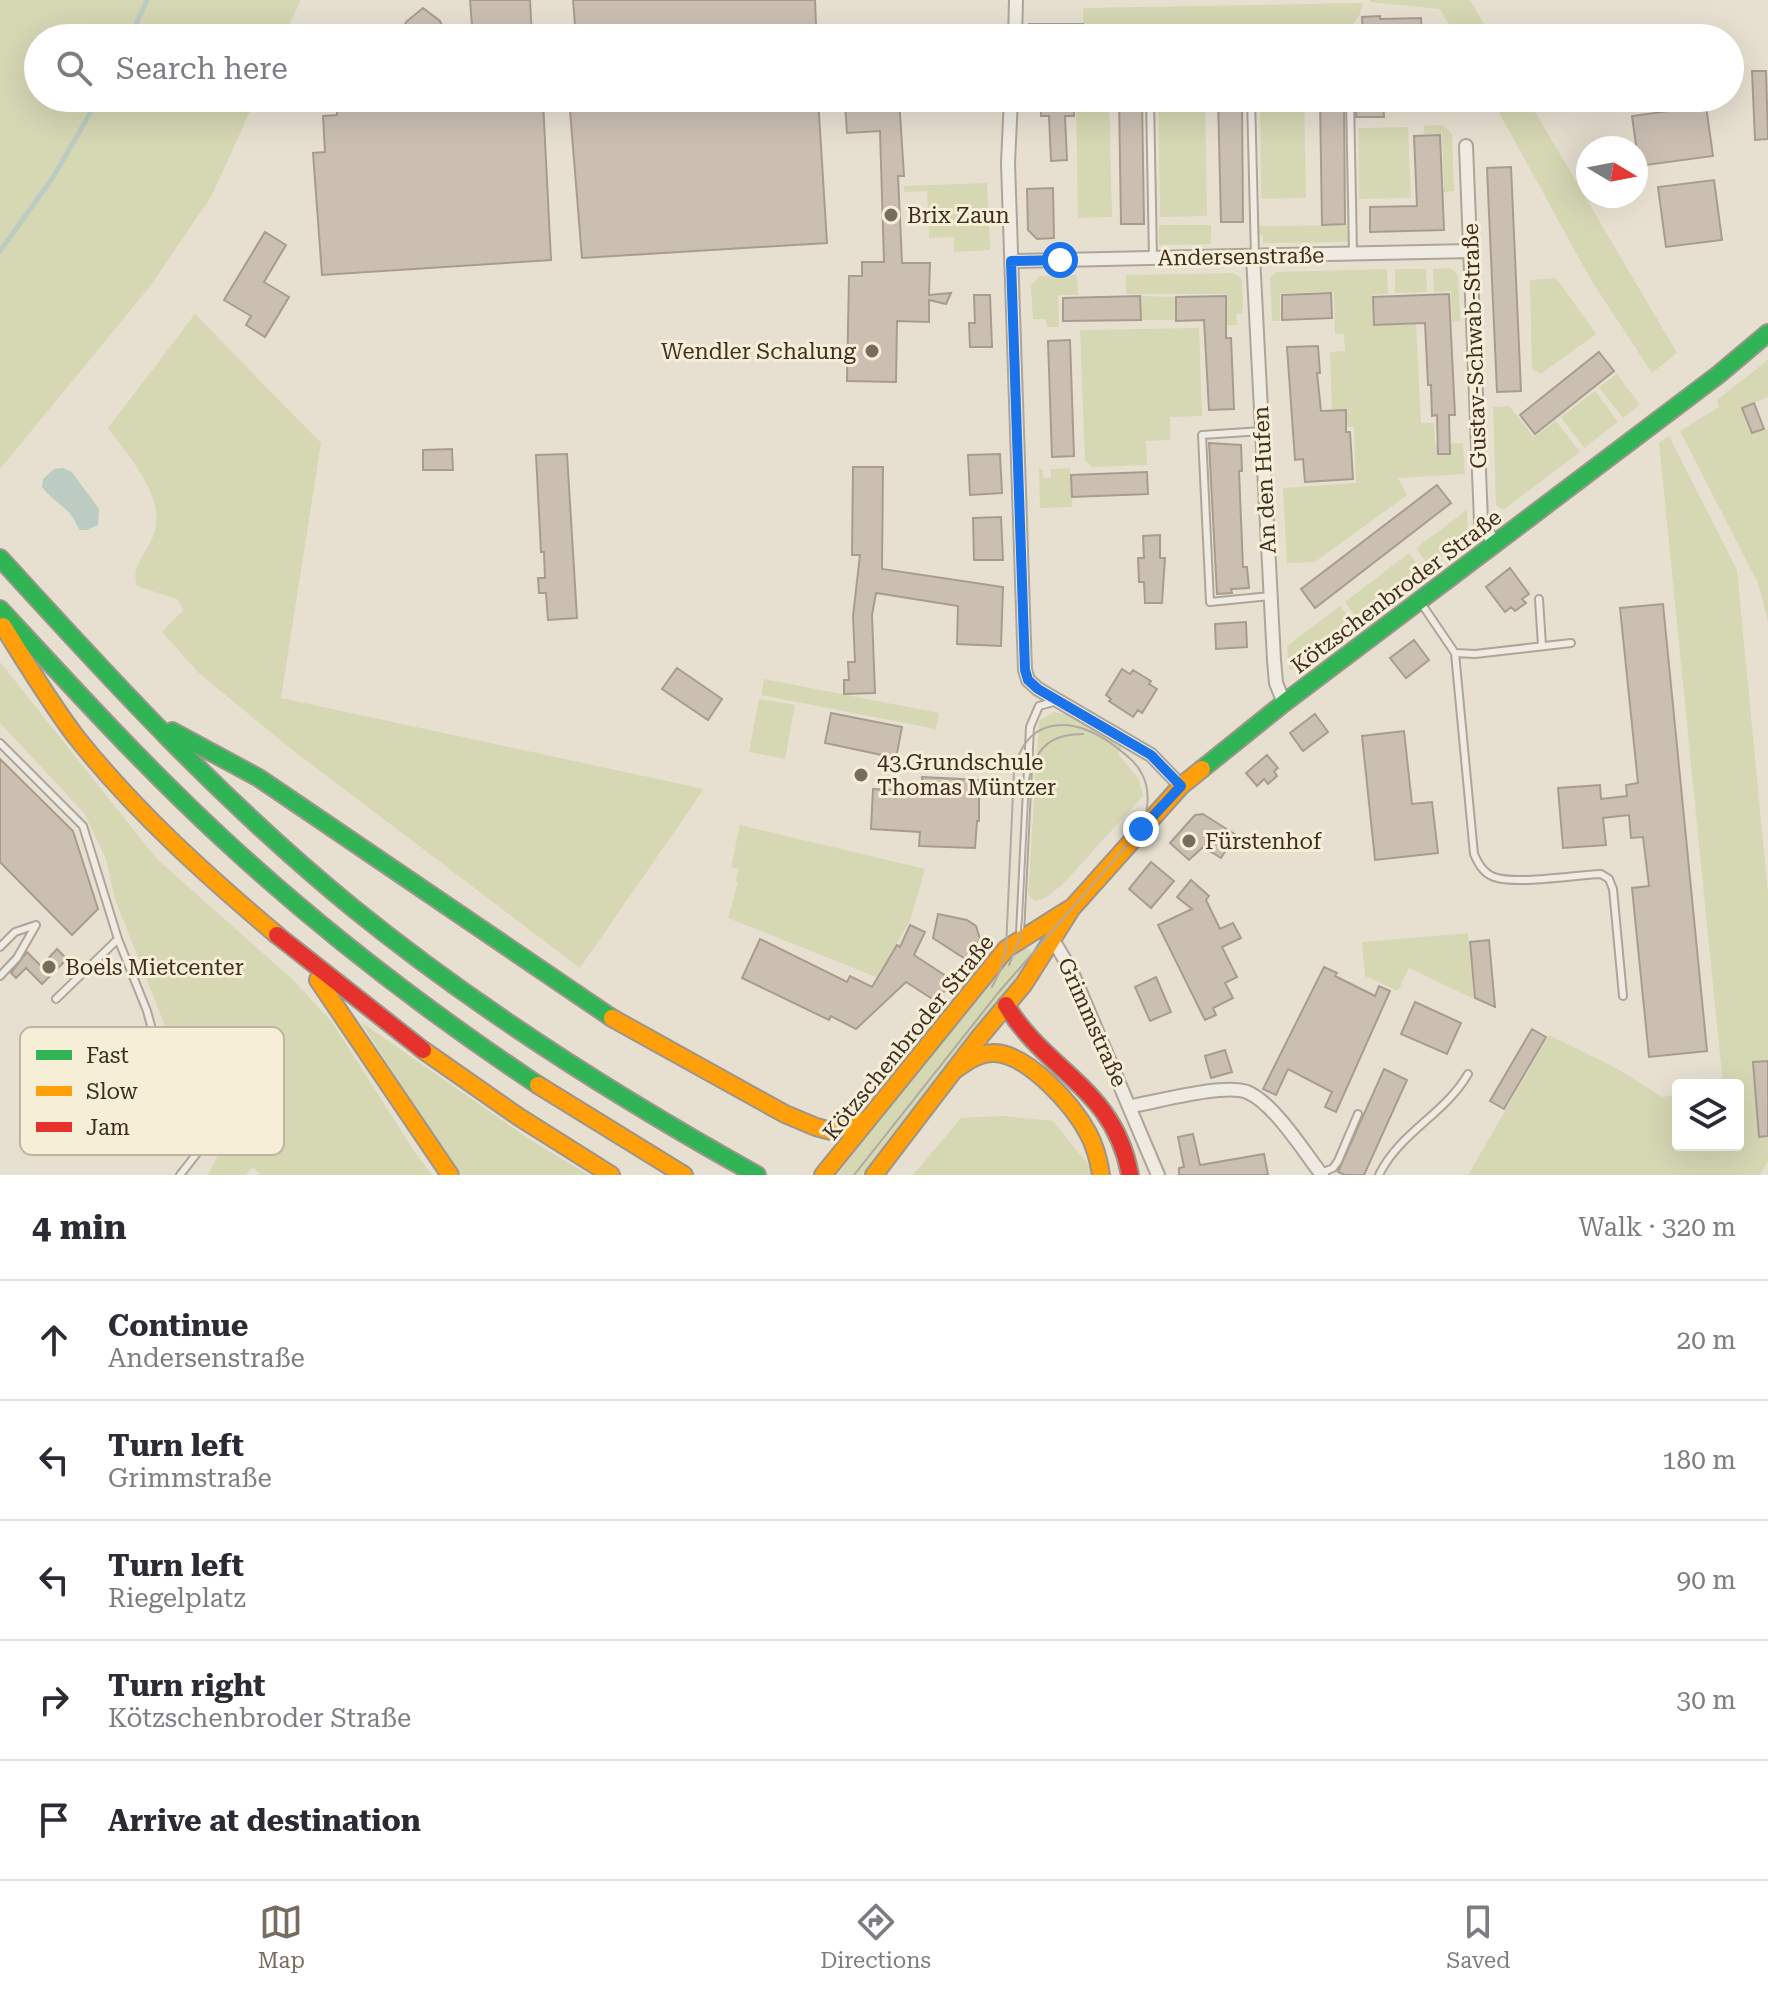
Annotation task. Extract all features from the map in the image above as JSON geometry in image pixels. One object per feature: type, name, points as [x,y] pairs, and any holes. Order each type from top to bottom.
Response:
[{"type":"main road","name":"Kötzschenbroder Straße","points":[[874,1175],[1024,984],[1072,908],[1181,786],[1284,703],[1718,375],[1768,333]]},
{"type":"main road","points":[[0,558],[152,720],[269,834],[404,948],[514,1028],[571,1065],[679,1132],[757,1175]]},
{"type":"main road","points":[[0,609],[172,791],[282,892],[341,941],[527,1079],[684,1175]]},
{"type":"main road","points":[[0,623],[86,749],[201,870],[295,951],[452,1072],[611,1175]]},
{"type":"main road","points":[[152,720],[259,778],[620,1024],[785,1114],[816,1127],[831,1131],[867,1120]]},
{"type":"main road","name":"Kötzschenbroder Straße","points":[[823,1175],[990,967],[1020,938],[1072,908]]},
{"type":"main road","points":[[295,951],[340,1010],[450,1175]]},
{"type":"main road","points":[[1006,1005],[1019,1027],[1096,1099],[1126,1153],[1130,1175]]},
{"type":"main road","points":[[955,1070],[968,1061],[988,1054],[1006,1055],[1022,1063],[1062,1099],[1081,1122],[1095,1147],[1101,1175]]},
{"type":"street","points":[[1015,24],[1016,0]]},
{"type":"street","points":[[1010,112],[1008,163],[1025,670],[1028,680],[1038,689],[1151,755],[1181,786]]},
{"type":"street","name":"Gustav-Schwab-Straße","points":[[1466,146],[1481,522],[1494,543]]},
{"type":"street","name":"Andersenstraße","points":[[1011,261],[1471,251]]},
{"type":"street","name":"An den Hufen","points":[[1254,256],[1276,683],[1284,703]]},
{"type":"street","name":"Grimmstraße","points":[[1053,940],[1071,970],[1158,1175]]},
{"type":"street","name":"Grimmstraße","points":[[1131,1106],[1217,1091],[1247,1092],[1270,1108],[1321,1174]]},
{"type":"lane","points":[[1150,112],[1153,258]]},
{"type":"lane","points":[[1251,112],[1254,256]]},
{"type":"lane","points":[[1350,112],[1353,253]]},
{"type":"lane","points":[[1262,431],[1202,435],[1210,602],[1271,596]]},
{"type":"lane","points":[[1539,599],[1542,646]]},
{"type":"lane","points":[[1419,600],[1455,653],[1474,854],[1480,866],[1491,876],[1510,880],[1601,874],[1609,879],[1613,889],[1623,996]]},
{"type":"lane","points":[[1455,653],[1475,654],[1571,643]]},
{"type":"lane","points":[[1020,938],[1030,727],[1039,706],[1060,700]]},
{"type":"lane","points":[[0,743],[83,826],[118,939],[151,1027]]},
{"type":"lane","points":[[0,947],[15,932],[36,925],[17,958],[0,976]]},
{"type":"lane","points":[[1040,926],[1053,940]]},
{"type":"lane","points":[[56,999],[118,939]]},
{"type":"lane","points":[[1379,1175],[1389,1154],[1456,1094],[1468,1074]]},
{"type":"lane","points":[[1321,1174],[1333,1168],[1338,1161],[1358,1114]]},
{"type":"lane","points":[[180,1175],[196,1155]]},
{"type":"green space","points":[[0,0],[301,0],[290,24],[24,24],[24,112],[250,112],[211,197],[148,289],[0,469]]},
{"type":"green space","points":[[1470,0],[1484,24],[1449,24],[1440,9],[1370,2]]},
{"type":"green space","points":[[1363,3],[1353,24],[1083,24],[1083,8]]},
{"type":"green space","points":[[1076,112],[1109,112],[1112,217],[1078,218]]},
{"type":"green space","points":[[1158,112],[1205,112],[1207,216],[1160,217]]},
{"type":"green space","points":[[1260,112],[1304,112],[1306,198],[1261,199]]},
{"type":"green space","points":[[1499,112],[1535,112],[1576,181],[1576,208],[1592,208],[1677,353],[1652,373],[1591,280]]},
{"type":"green space","points":[[1443,125],[1452,134],[1454,191],[1443,192],[1443,199],[1421,199],[1417,189],[1444,188],[1442,134],[1424,134],[1424,126]]},
{"type":"green space","points":[[1408,127],[1411,198],[1359,199],[1358,128]]},
{"type":"green space","points":[[987,183],[990,250],[954,252],[954,237],[929,238],[927,191],[904,192],[904,186]]},
{"type":"green space","points":[[1159,225],[1211,225],[1211,244],[1159,245]]},
{"type":"green space","points":[[1347,225],[1348,242],[1263,243],[1263,235],[1259,235],[1259,226]]},
{"type":"green space","points":[[1450,268],[1458,275],[1460,321],[1452,322],[1451,291],[1434,292],[1433,269]]},
{"type":"green space","points":[[1387,269],[1388,294],[1372,295],[1373,326],[1416,324],[1421,423],[1434,423],[1435,444],[1463,443],[1465,474],[1398,478],[1407,495],[1315,562],[1287,563],[1283,488],[1356,483],[1354,427],[1346,427],[1345,410],[1332,411],[1330,352],[1345,351],[1344,334],[1335,334],[1334,292],[1280,293],[1280,321],[1272,321],[1270,278],[1276,272]]},
{"type":"green space","points":[[1395,269],[1426,269],[1427,292],[1395,293]]},
{"type":"green space","points":[[1233,273],[1242,279],[1243,313],[1236,314],[1237,325],[1226,325],[1227,294],[1126,294],[1126,275]]},
{"type":"green space","points":[[1077,275],[1078,295],[1058,295],[1059,327],[1047,327],[1046,319],[1033,319],[1031,286],[1039,276]]},
{"type":"green space","points":[[1556,278],[1596,334],[1541,374],[1532,369],[1530,280]]},
{"type":"green space","points":[[1140,296],[1176,297],[1176,320],[1141,320]]},
{"type":"green space","points":[[195,314],[321,443],[281,698],[704,789],[580,968],[286,745],[199,673],[162,632],[183,610],[177,599],[137,586],[138,565],[154,534],[157,520],[155,506],[143,477],[108,428]]},
{"type":"green space","points":[[1199,328],[1202,416],[1170,417],[1170,440],[1146,441],[1147,465],[1092,467],[1085,460],[1080,330]]},
{"type":"green space","points":[[1768,360],[1768,397],[1742,408],[1752,433],[1768,430],[1768,621],[1758,583],[1680,431],[1719,407],[1717,400]]},
{"type":"green space","points":[[1617,374],[1640,405],[1623,418],[1599,387]]},
{"type":"green space","points":[[1595,391],[1618,422],[1584,448],[1561,417]]},
{"type":"green space","points":[[1509,406],[1534,437],[1556,421],[1580,452],[1503,510],[1496,505],[1493,407]]},
{"type":"green space","points":[[1669,436],[1737,570],[1768,894],[1768,1161],[1760,1175],[1468,1175],[1549,1035],[1618,1069],[1662,1097],[1672,1096],[1672,1151],[1744,1151],[1744,1079],[1722,1079],[1659,443]]},
{"type":"green space","points":[[1070,468],[1072,507],[1040,508],[1039,469],[1042,469],[1043,478],[1051,478],[1051,469]]},
{"type":"green space","points":[[1467,510],[1468,537],[1430,567],[1416,548]]},
{"type":"green space","points":[[1409,553],[1423,572],[1359,621],[1345,602]]},
{"type":"green space","points":[[1340,606],[1354,624],[1296,670],[1289,669],[1287,646]]},
{"type":"green space","points":[[0,662],[156,858],[291,978],[332,1022],[432,1175],[260,1175],[253,1167],[245,1175],[208,1175],[218,1155],[284,1155],[284,1027],[165,1027],[115,899],[106,859],[84,813],[0,723]]},
{"type":"green space","points":[[764,679],[939,713],[936,729],[761,695]]},
{"type":"green space","points":[[759,699],[795,705],[785,759],[749,752]]},
{"type":"green space","points":[[1054,712],[1072,716],[1122,746],[1118,754],[1139,779],[1143,796],[1062,885],[1045,898],[1034,901],[1028,894],[1039,721]]},
{"type":"green space","points":[[740,825],[925,869],[910,921],[876,977],[728,918],[738,882],[735,881],[739,869],[731,867]]},
{"type":"green space","points":[[1468,933],[1474,999],[1409,968],[1398,991],[1365,976],[1362,942]]},
{"type":"green space","points":[[1023,947],[1033,955],[1027,969],[862,1175],[837,1175],[982,990]]},
{"type":"green space","points":[[361,1022],[532,1141],[589,1175],[462,1175],[434,1138]]},
{"type":"green space","points":[[1003,1116],[1053,1121],[1092,1169],[1091,1175],[913,1175],[961,1118]]},
{"type":"shaded area","points":[[63,468],[72,472],[99,509],[98,525],[80,530],[70,514],[42,487],[43,479],[54,469]]},
{"type":"building","points":[[470,0],[530,0],[531,24],[472,24]]},
{"type":"building","points":[[573,0],[815,0],[816,24],[575,24]]},
{"type":"building","points":[[423,8],[441,24],[405,24]]},
{"type":"building","points":[[1362,17],[1421,18],[1421,24],[1362,24]]},
{"type":"building","points":[[1752,71],[1766,71],[1768,139],[1755,140]]},
{"type":"building","points":[[337,112],[544,112],[551,260],[322,275],[313,153],[325,152],[323,116],[337,115]]},
{"type":"building","points":[[570,112],[819,112],[827,243],[582,258]]},
{"type":"building","name":"Wendler Schalung","points":[[846,112],[900,112],[904,176],[898,176],[902,263],[930,263],[929,295],[951,293],[946,304],[929,300],[929,322],[897,321],[896,382],[847,381],[849,276],[862,276],[862,262],[884,262],[880,131],[847,133]]},
{"type":"building","points":[[1041,112],[1074,112],[1074,116],[1065,116],[1067,160],[1051,161],[1049,116],[1041,116]]},
{"type":"building","points":[[1119,112],[1142,112],[1144,224],[1121,224]]},
{"type":"building","points":[[1218,112],[1242,112],[1243,222],[1221,222]]},
{"type":"building","points":[[1320,112],[1344,112],[1345,224],[1322,225]]},
{"type":"building","points":[[1356,112],[1384,112],[1384,117],[1356,117]]},
{"type":"building","points":[[1662,112],[1707,112],[1713,156],[1648,165],[1648,136],[1635,136],[1632,116]]},
{"type":"building","points":[[1440,135],[1444,230],[1370,232],[1370,207],[1417,206],[1414,136]]},
{"type":"building","points":[[1511,167],[1521,391],[1497,392],[1487,168]]},
{"type":"building","points":[[1714,180],[1722,240],[1666,247],[1658,187]]},
{"type":"building","points":[[1053,188],[1054,238],[1037,239],[1028,230],[1027,189]]},
{"type":"building","points":[[265,232],[286,245],[264,282],[289,297],[265,337],[246,325],[251,316],[224,300]]},
{"type":"building","points":[[1331,293],[1332,318],[1282,320],[1282,295]]},
{"type":"building","points":[[1449,294],[1455,415],[1449,415],[1450,454],[1438,454],[1437,415],[1432,416],[1431,385],[1428,385],[1425,323],[1374,325],[1373,297]]},
{"type":"building","points":[[974,295],[990,295],[992,347],[970,347],[969,323],[975,323]]},
{"type":"building","points":[[1140,296],[1141,320],[1063,321],[1063,298]]},
{"type":"building","points":[[1226,296],[1226,338],[1231,338],[1234,409],[1209,410],[1204,320],[1176,321],[1176,297]]},
{"type":"building","points":[[1070,340],[1074,456],[1052,457],[1048,341]]},
{"type":"building","points":[[1318,346],[1321,411],[1346,410],[1353,479],[1305,482],[1303,459],[1295,460],[1287,347]]},
{"type":"building","points":[[1599,352],[1614,371],[1535,434],[1520,415]]},
{"type":"building","points":[[1754,403],[1764,429],[1752,433],[1742,408]]},
{"type":"building","points":[[1209,443],[1241,445],[1242,471],[1239,471],[1243,567],[1247,567],[1249,588],[1231,589],[1232,593],[1217,594]]},
{"type":"building","points":[[452,449],[453,470],[423,470],[423,450]]},
{"type":"building","points":[[567,454],[577,618],[548,620],[546,593],[539,593],[538,578],[545,578],[536,455]]},
{"type":"building","points":[[1000,454],[1002,493],[970,495],[968,455]]},
{"type":"building","points":[[853,467],[883,467],[882,569],[1003,587],[1001,646],[957,644],[958,606],[876,593],[872,615],[875,693],[844,694],[844,680],[849,680],[848,662],[855,662],[853,616],[860,555],[852,555]]},
{"type":"building","points":[[1147,472],[1148,494],[1072,497],[1071,475]]},
{"type":"building","points":[[1437,485],[1451,503],[1315,608],[1301,589]]},
{"type":"building","points":[[1001,517],[1003,560],[974,560],[973,518]]},
{"type":"building","points":[[1160,535],[1160,558],[1165,558],[1162,603],[1145,603],[1144,582],[1139,582],[1138,558],[1144,558],[1143,536]]},
{"type":"building","points":[[1510,568],[1529,594],[1522,599],[1526,603],[1515,611],[1511,607],[1505,612],[1486,587]]},
{"type":"building","points":[[1663,604],[1707,1051],[1649,1057],[1632,888],[1649,886],[1643,837],[1631,838],[1629,815],[1603,818],[1606,845],[1563,848],[1558,788],[1600,785],[1601,799],[1627,796],[1626,785],[1638,783],[1620,608]]},
{"type":"building","points":[[1246,622],[1247,647],[1216,649],[1215,624]]},
{"type":"building","points":[[1414,640],[1429,660],[1406,678],[1390,658]]},
{"type":"building","points":[[677,668],[722,699],[708,720],[662,689]]},
{"type":"building","points":[[1122,669],[1130,674],[1133,670],[1151,681],[1149,684],[1157,689],[1142,713],[1138,710],[1133,717],[1109,701],[1111,699],[1106,695]]},
{"type":"building","points":[[831,713],[902,727],[896,758],[825,743]]},
{"type":"building","points":[[1315,714],[1328,732],[1303,751],[1290,733]]},
{"type":"building","points":[[1404,731],[1412,804],[1432,802],[1438,853],[1375,860],[1362,736]]},
{"type":"building","points":[[1267,755],[1278,768],[1274,771],[1277,776],[1268,784],[1264,779],[1257,786],[1246,773]]},
{"type":"building","points":[[0,759],[73,831],[98,909],[72,935],[0,862]]},
{"type":"building","points":[[922,777],[979,780],[979,821],[975,848],[919,846],[920,832],[871,829],[873,789],[922,791]]},
{"type":"building","points":[[1203,814],[1236,835],[1221,858],[1203,847],[1189,860],[1170,843],[1195,815]]},
{"type":"building","points":[[1151,862],[1174,881],[1151,908],[1129,889]]},
{"type":"building","points":[[1191,880],[1209,896],[1206,900],[1220,929],[1233,923],[1241,938],[1222,947],[1237,977],[1225,983],[1233,998],[1213,1008],[1216,1015],[1205,1020],[1158,925],[1192,909],[1177,897]]},
{"type":"building","points":[[938,914],[967,920],[976,926],[980,939],[967,960],[933,938]]},
{"type":"building","points":[[910,925],[925,932],[914,955],[952,980],[937,1002],[906,982],[856,1029],[831,1016],[829,1020],[742,978],[760,939],[847,982],[850,976],[872,987],[897,945],[900,947]]},
{"type":"building","points":[[1489,940],[1495,1007],[1475,998],[1470,942]]},
{"type":"building","points":[[57,949],[67,959],[42,984],[26,968],[16,978],[11,973],[27,952],[41,966]]},
{"type":"building","points":[[1324,967],[1375,996],[1379,986],[1390,991],[1336,1112],[1325,1107],[1332,1092],[1288,1069],[1276,1095],[1263,1089]]},
{"type":"building","points":[[1156,977],[1171,1012],[1150,1021],[1135,987]]},
{"type":"building","points":[[1415,1002],[1461,1023],[1447,1054],[1401,1034]]},
{"type":"building","points":[[1532,1029],[1546,1037],[1504,1109],[1490,1101]]},
{"type":"building","points":[[1225,1050],[1232,1072],[1211,1078],[1205,1056]]},
{"type":"building","points":[[1768,1061],[1768,1136],[1759,1137],[1753,1062]]},
{"type":"building","points":[[1384,1069],[1407,1080],[1364,1175],[1345,1175],[1338,1172]]},
{"type":"building","points":[[1193,1134],[1200,1165],[1264,1154],[1268,1175],[1179,1175],[1179,1168],[1184,1167],[1178,1137]]},
{"type":"waterway","points":[[136,24],[147,0]]},
{"type":"waterway","points":[[0,251],[52,179],[91,112]]},
{"type":"tram line","points":[[854,1175],[998,993],[1141,829],[1147,809],[1147,794],[1140,770],[1116,747],[1085,730],[1070,726],[1042,729],[1030,738],[1021,751],[1014,770],[1006,949],[992,987]]},
{"type":"tram line","points":[[1009,965],[1020,938],[1032,768],[1040,751],[1053,740],[1083,734]]},
{"type":"traffic: fast","points":[[1202,769],[1284,703],[1718,375],[1768,333]]},
{"type":"traffic: fast","points":[[0,558],[126,695],[214,783],[353,908],[449,982],[549,1050],[757,1175]]},
{"type":"traffic: fast","points":[[0,609],[137,755],[260,873],[376,968],[538,1085]]},
{"type":"traffic: fast","points":[[172,731],[259,778],[612,1018]]},
{"type":"traffic: slow","points":[[3,626],[57,711],[99,765],[172,841],[277,935]]},
{"type":"traffic: slow","points":[[874,1175],[1024,984],[1072,908],[1181,786],[1202,769]]},
{"type":"traffic: slow","points":[[823,1175],[1006,949],[1071,908]]},
{"type":"traffic: slow","points":[[318,980],[450,1175]]},
{"type":"traffic: slow","points":[[612,1018],[785,1114],[816,1127],[831,1131],[867,1120]]},
{"type":"traffic: slow","points":[[423,1050],[519,1117],[611,1175]]},
{"type":"traffic: slow","points":[[955,1070],[989,1053],[1022,1062],[1049,1083],[1081,1122],[1095,1148],[1101,1175]]},
{"type":"traffic: slow","points":[[538,1085],[684,1175]]},
{"type":"traffic: jam","points":[[277,935],[423,1050]]},
{"type":"traffic: jam","points":[[1006,1005],[1022,1028],[1077,1082],[1110,1121],[1122,1145],[1130,1175]]},
{"type":"place","name":"Brix Zaun","points":[[891,215]]},
{"type":"place","name":"Wendler Schalung","points":[[872,351]]},
{"type":"place","name":"43.Grundschule Thomas Müntzer","points":[[861,775]]},
{"type":"place","name":"Fürstenhof","points":[[1189,841]]},
{"type":"place","name":"Boels Mietcenter","points":[[49,967]]},
{"type":"route","points":[[1060,260],[1011,261],[1025,670],[1028,680],[1038,689],[1151,755],[1181,786],[1141,829]]}]
